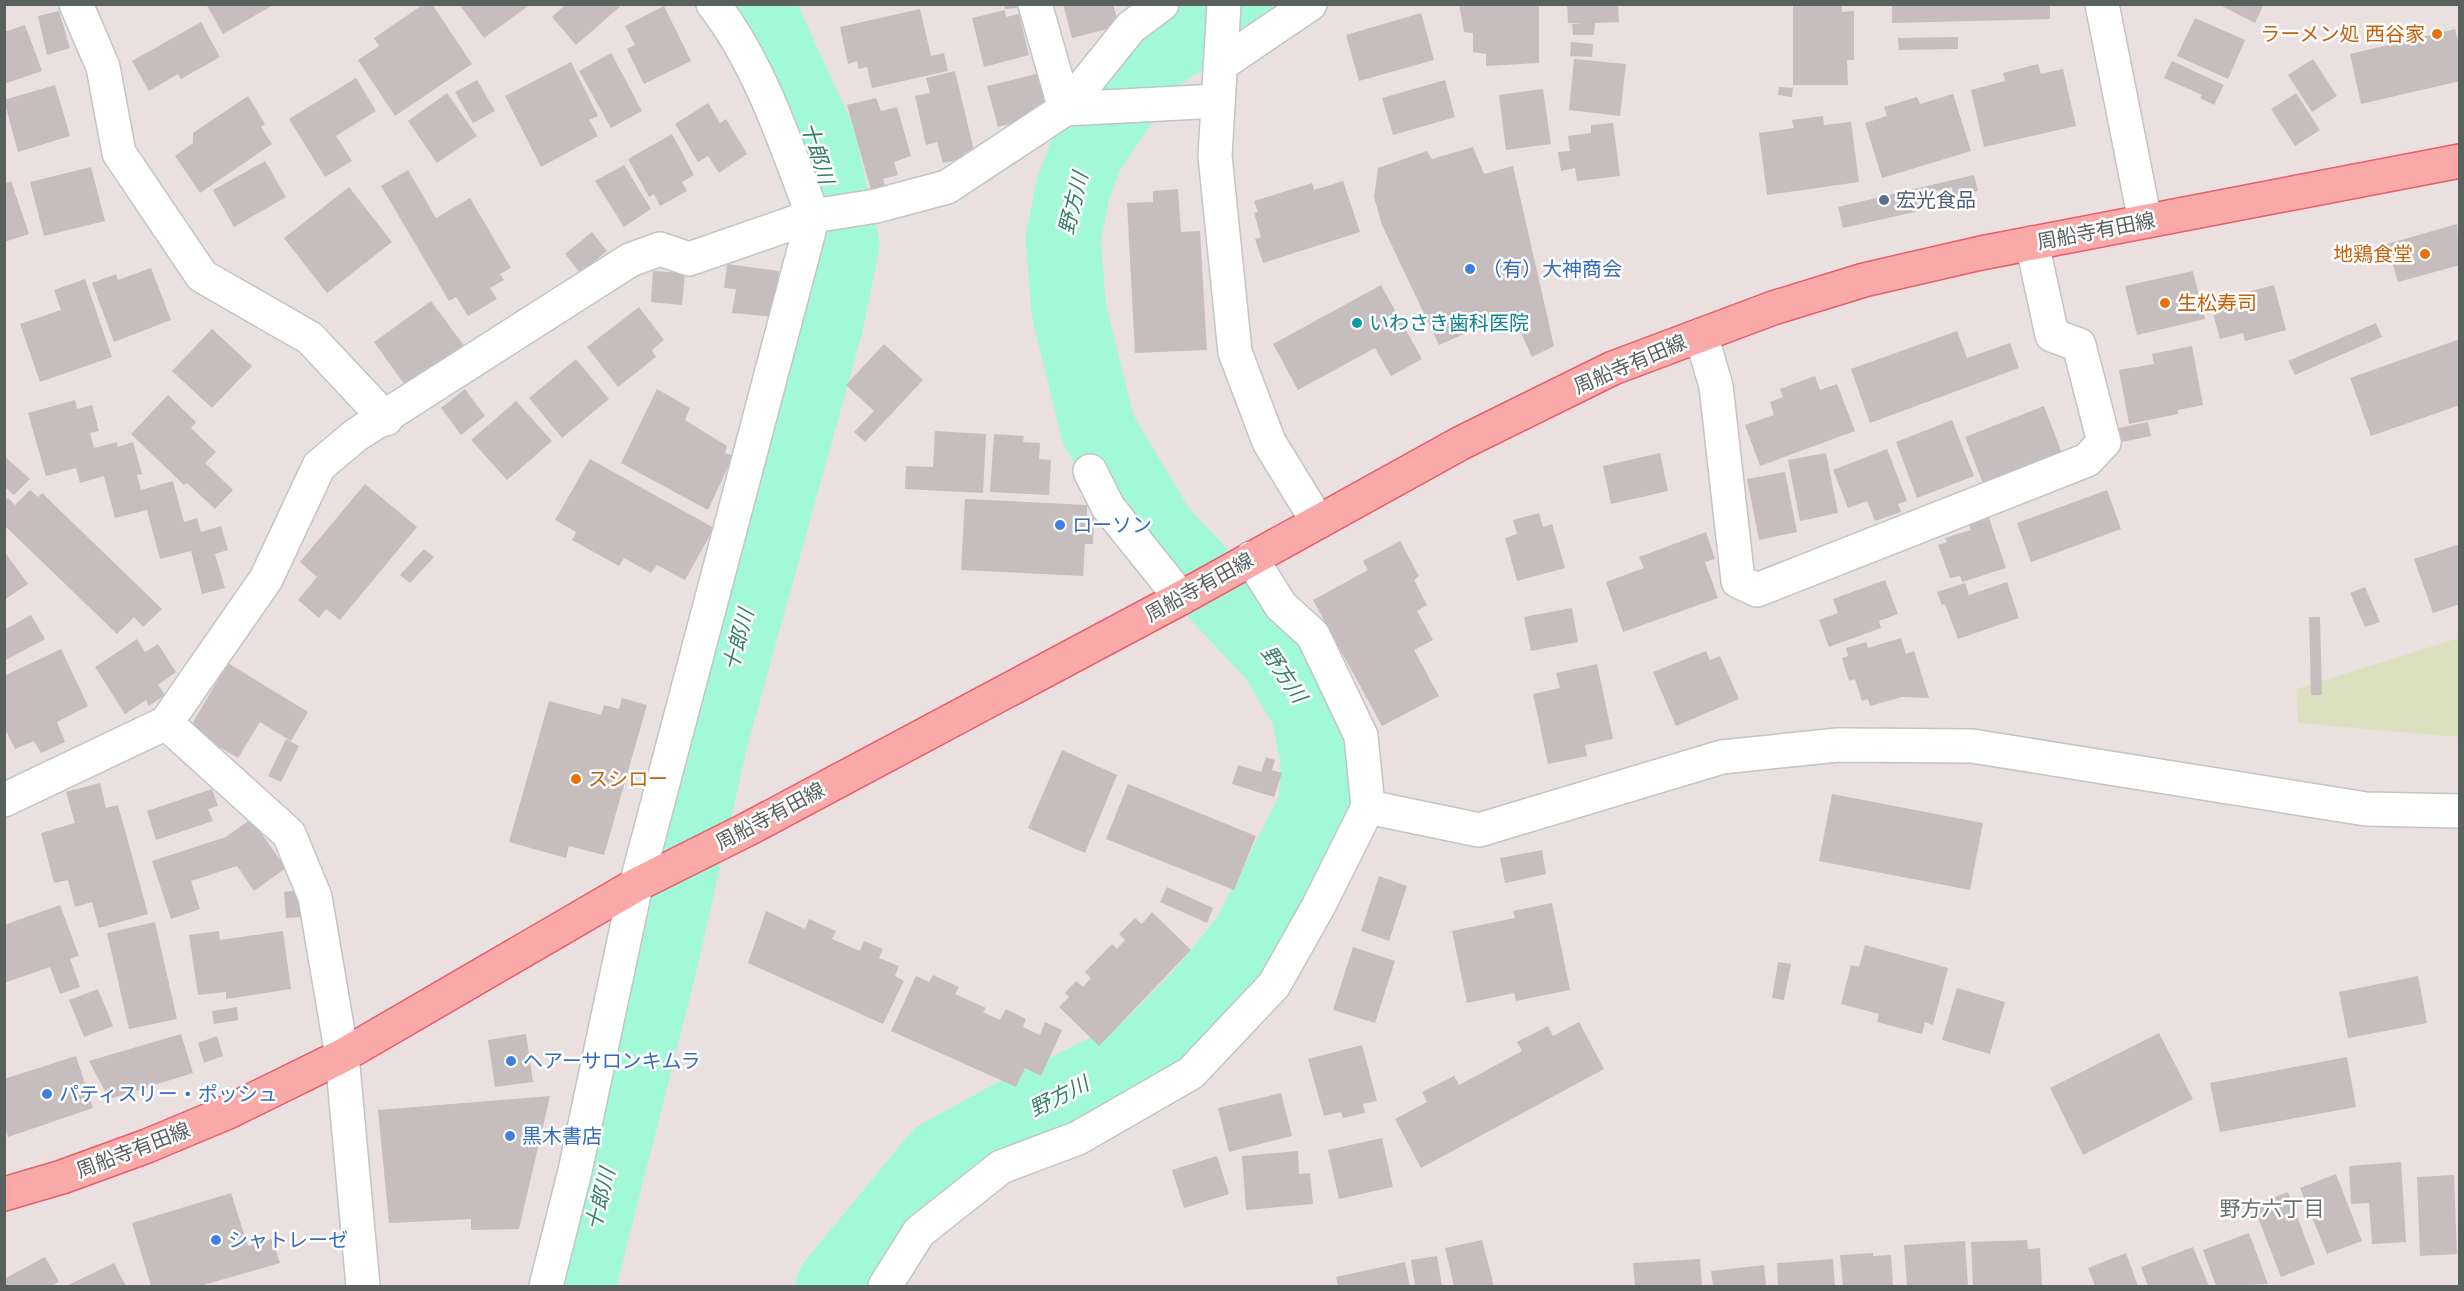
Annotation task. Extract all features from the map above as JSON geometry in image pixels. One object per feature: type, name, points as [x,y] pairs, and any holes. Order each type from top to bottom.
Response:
[{"type":"main road","name":"周船寺有田線","points":[[4,1194],[62,1177],[147,1146],[226,1113],[342,1056],[636,885],[748,829],[1181,598],[1461,443],[1603,374],[1773,308],[1864,280],[2032,243],[2460,161]]},
{"type":"street","points":[[76,4],[103,68],[119,153],[202,276],[310,338],[386,418]]},
{"type":"street","points":[[546,1287],[575,1171],[636,885],[813,216],[783,137],[752,69],[713,4]]},
{"type":"street","points":[[1035,4],[1065,109]]},
{"type":"street","points":[[4,800],[166,723],[266,579],[319,466],[356,435],[386,418],[630,260],[660,249],[689,259],[813,216],[876,206],[947,187],[1065,109],[1131,27],[1162,4]]},
{"type":"street","points":[[1224,4],[1215,156],[1235,352],[1269,442],[1318,522]]},
{"type":"street","points":[[1221,56],[1310,4]]},
{"type":"street","points":[[2103,4],[2145,221]]},
{"type":"street","points":[[1065,109],[1218,101]]},
{"type":"street","points":[[1701,335],[1716,386],[1738,581],[1757,590],[2087,460],[2103,442],[2079,345],[2052,335],[2032,243]]},
{"type":"street","points":[[1090,471],[1108,507],[1181,598]]},
{"type":"street","points":[[885,1287],[919,1232],[1002,1167],[1078,1138],[1191,1073],[1274,985],[1318,907],[1368,807],[1361,736],[1313,635],[1281,606],[1251,558]]},
{"type":"street","points":[[166,723],[289,834],[315,897],[342,1056],[363,1287]]},
{"type":"street","points":[[1368,807],[1479,830],[1722,757],[1849,745],[1972,746],[2366,809],[2460,812]]},
{"type":"green space","points":[[2459,638],[2459,737],[2298,723],[2296,689]]},
{"type":"building","points":[[206,4],[275,4],[223,34]]},
{"type":"building","points":[[424,4],[432,4],[472,64],[395,116],[358,60],[379,46],[374,38]]},
{"type":"building","points":[[459,4],[531,4],[484,38]]},
{"type":"building","points":[[566,4],[623,4],[576,45],[552,17]]},
{"type":"building","points":[[1004,4],[1016,4],[1017,8],[1005,9]]},
{"type":"building","points":[[1063,4],[1113,4],[1119,26],[1072,38]]},
{"type":"building","points":[[1459,4],[1539,4],[1539,63],[1486,66],[1486,54],[1473,52],[1473,33],[1464,32]]},
{"type":"building","points":[[1567,4],[1618,4],[1619,22],[1595,23],[1594,35],[1573,35],[1572,24],[1582,23],[1568,23]]},
{"type":"building","points":[[1793,4],[1842,4],[1842,12],[1854,11],[1854,60],[1847,60],[1848,85],[1793,85]]},
{"type":"building","points":[[1892,4],[2050,4],[2050,19],[1892,23]]},
{"type":"building","points":[[2218,4],[2264,4],[2255,23]]},
{"type":"building","points":[[664,6],[691,61],[644,84],[627,49],[635,45],[625,26]]},
{"type":"building","points":[[920,9],[931,56],[944,53],[948,71],[872,88],[867,67],[859,69],[857,61],[848,64],[840,27]]},
{"type":"building","points":[[1005,10],[1006,17],[1019,14],[1029,55],[984,67],[972,18]]},
{"type":"building","points":[[59,11],[70,48],[47,55],[38,16]]},
{"type":"building","points":[[1421,13],[1434,60],[1359,81],[1346,35]]},
{"type":"building","points":[[2195,18],[2245,40],[2228,79],[2177,56]]},
{"type":"building","points":[[201,22],[220,57],[181,79],[178,74],[149,91],[132,61]]},
{"type":"building","points":[[25,25],[42,71],[4,84],[4,32]]},
{"type":"building","points":[[2455,29],[2460,47],[2460,81],[2361,104],[2350,54]]},
{"type":"building","points":[[1958,37],[1958,49],[1899,50],[1898,38]]},
{"type":"building","points":[[1571,42],[1593,44],[1592,57],[1570,56]]},
{"type":"building","points":[[611,53],[642,111],[611,128],[579,71]]},
{"type":"building","points":[[1574,59],[1626,64],[1620,116],[1569,110]]},
{"type":"building","points":[[2313,59],[2337,96],[2312,112],[2288,75]]},
{"type":"building","points":[[2172,61],[2224,85],[2214,105],[2200,98],[2202,95],[2164,78]]},
{"type":"building","points":[[571,62],[598,116],[589,120],[598,136],[541,167],[505,96]]},
{"type":"building","points":[[2038,64],[2041,74],[2063,69],[2076,126],[1984,147],[1971,90],[2005,81],[2003,73]]},
{"type":"building","points":[[955,71],[974,151],[964,153],[966,158],[943,163],[937,142],[926,145],[915,96],[930,93],[926,78]]},
{"type":"building","points":[[1040,73],[1049,105],[1032,119],[998,127],[987,86]]},
{"type":"building","points":[[356,78],[376,111],[336,136],[352,161],[325,177],[289,119]]},
{"type":"building","points":[[477,80],[495,111],[473,123],[455,92]]},
{"type":"building","points":[[1445,80],[1455,117],[1393,135],[1382,98]]},
{"type":"building","points":[[55,85],[70,136],[18,152],[4,100]]},
{"type":"building","points":[[1779,87],[1793,88],[1792,97],[1778,95]]},
{"type":"building","points":[[1543,89],[1551,144],[1506,150],[1499,95]]},
{"type":"building","points":[[447,93],[477,136],[437,163],[408,121]]},
{"type":"building","points":[[2296,93],[2320,130],[2295,146],[2271,109]]},
{"type":"building","points":[[1953,94],[1971,151],[1882,178],[1865,123],[1887,116],[1884,107],[1917,97],[1920,104]]},
{"type":"building","points":[[248,96],[265,124],[261,127],[272,144],[200,193],[175,156],[193,143],[193,133]]},
{"type":"building","points":[[876,98],[881,111],[897,107],[911,156],[894,162],[898,175],[883,179],[885,186],[871,190],[847,105]]},
{"type":"building","points":[[708,103],[720,123],[726,119],[747,154],[719,173],[708,156],[698,162],[675,124]]},
{"type":"building","points":[[1823,116],[1824,125],[1851,122],[1859,182],[1767,195],[1759,133],[1794,128],[1792,120]]},
{"type":"building","points":[[1613,123],[1620,176],[1577,181],[1575,168],[1561,171],[1558,152],[1570,151],[1568,136],[1591,133],[1591,125]]},
{"type":"building","points":[[672,134],[694,175],[682,182],[687,191],[660,206],[654,194],[649,197],[628,159]]},
{"type":"building","name":"（有）大神商会","points":[[1473,147],[1484,174],[1513,166],[1554,346],[1532,357],[1512,313],[1439,345],[1382,225],[1374,197],[1378,168],[1427,151],[1432,159]]},
{"type":"building","points":[[265,161],[286,197],[234,227],[213,190]]},
{"type":"building","points":[[624,165],[651,209],[624,227],[595,181]]},
{"type":"building","points":[[91,167],[105,221],[44,236],[30,182]]},
{"type":"building","points":[[408,170],[436,218],[470,198],[511,268],[500,274],[504,280],[490,288],[497,299],[468,316],[456,297],[449,301],[381,186]]},
{"type":"building","points":[[1974,175],[1978,191],[1954,197],[1952,187],[1916,196],[1919,211],[1843,228],[1838,207]]},
{"type":"building","points":[[11,181],[29,234],[4,242],[4,184]]},
{"type":"building","points":[[1343,181],[1360,232],[1263,263],[1255,239],[1261,237],[1254,213],[1258,212],[1254,201],[1312,183],[1314,190]]},
{"type":"building","points":[[349,187],[392,242],[327,293],[284,238]]},
{"type":"building","points":[[1178,189],[1181,232],[1200,231],[1207,350],[1135,353],[1127,203],[1153,202],[1153,191]]},
{"type":"building","name":"地鶏食堂","points":[[2457,224],[2460,265],[2398,282],[2387,244]]},
{"type":"building","points":[[592,232],[607,251],[580,273],[565,254]]},
{"type":"building","points":[[727,264],[779,271],[774,317],[732,313],[736,289],[724,288]]},
{"type":"building","points":[[151,268],[171,320],[114,342],[92,283],[116,274],[118,280]]},
{"type":"building","points":[[653,271],[685,273],[682,305],[651,302]]},
{"type":"building","name":"生松寿司","points":[[2193,271],[2205,319],[2137,335],[2125,286]]},
{"type":"building","points":[[85,279],[112,357],[40,382],[20,324],[61,310],[54,290]]},
{"type":"building","name":"いわさき歯科医院","points":[[1381,285],[1422,359],[1391,376],[1375,348],[1298,390],[1273,344]]},
{"type":"building","points":[[2274,285],[2286,330],[2245,341],[2243,333],[2220,339],[2210,302]]},
{"type":"building","points":[[431,301],[465,347],[407,388],[374,342]]},
{"type":"building","points":[[639,307],[664,340],[652,350],[656,357],[618,387],[587,347]]},
{"type":"building","points":[[2376,323],[2382,337],[2295,375],[2288,361]]},
{"type":"building","points":[[212,329],[252,366],[212,408],[172,371]]},
{"type":"building","points":[[1957,331],[1967,358],[2010,343],[2019,368],[1870,423],[1851,369]]},
{"type":"building","points":[[2460,339],[2460,405],[2371,436],[2350,378]]},
{"type":"building","points":[[884,344],[923,380],[865,442],[854,432],[874,411],[846,385]]},
{"type":"building","points":[[2192,346],[2203,405],[2178,410],[2178,414],[2129,424],[2119,370],[2154,364],[2152,354]]},
{"type":"building","points":[[576,359],[609,399],[562,438],[529,398]]},
{"type":"building","points":[[1815,376],[1820,390],[1837,384],[1855,431],[1760,466],[1745,425],[1774,415],[1770,402],[1783,397],[1780,389]]},
{"type":"building","points":[[465,389],[485,416],[461,435],[441,408]]},
{"type":"building","points":[[657,389],[690,408],[685,420],[727,446],[725,453],[733,456],[708,510],[621,463]]},
{"type":"building","points":[[168,395],[196,422],[191,428],[216,452],[205,463],[233,490],[215,509],[187,483],[184,485],[131,434]]},
{"type":"building","points":[[75,400],[77,409],[92,405],[99,431],[90,433],[94,448],[117,442],[118,447],[133,442],[142,474],[137,475],[141,490],[173,481],[184,522],[197,518],[201,532],[221,526],[228,550],[215,554],[225,588],[202,594],[191,551],[160,559],[147,510],[115,518],[104,476],[80,483],[76,468],[46,476],[28,413]]},
{"type":"building","points":[[516,401],[552,441],[507,480],[471,440]]},
{"type":"building","points":[[2044,406],[2063,456],[1984,486],[1965,437]]},
{"type":"building","points":[[1952,420],[1974,476],[1917,498],[1896,442]]},
{"type":"building","points":[[2148,422],[2151,436],[2117,443],[2114,429]]},
{"type":"building","points":[[935,431],[986,434],[983,493],[905,489],[906,466],[933,467]]},
{"type":"building","points":[[994,434],[1024,436],[1023,442],[1040,443],[1039,459],[1051,460],[1049,495],[990,492]]},
{"type":"building","points":[[1887,449],[1907,501],[1898,504],[1901,512],[1875,521],[1867,501],[1848,508],[1833,470]]},
{"type":"building","points":[[1660,453],[1668,491],[1611,504],[1603,466]]},
{"type":"building","points":[[1826,453],[1838,513],[1800,521],[1788,460]]},
{"type":"building","points":[[4,456],[30,479],[14,495],[4,486]]},
{"type":"building","points":[[590,459],[714,528],[685,580],[657,565],[651,573],[624,558],[619,566],[572,540],[576,532],[555,520]]},
{"type":"building","points":[[1785,472],[1797,532],[1759,540],[1747,479]]},
{"type":"building","points":[[365,484],[417,527],[340,620],[326,609],[319,618],[298,600],[317,577],[300,562]]},
{"type":"building","points":[[30,490],[38,497],[42,493],[162,609],[143,627],[134,617],[117,634],[4,525],[4,501],[8,498],[15,505]]},
{"type":"building","points":[[2107,490],[2121,529],[2031,562],[2017,523]]},
{"type":"building","points":[[965,499],[1087,505],[1087,517],[1094,517],[1093,544],[1085,544],[1083,576],[961,570]]},
{"type":"building","points":[[1539,513],[1543,527],[1552,524],[1565,568],[1517,581],[1505,538],[1517,534],[1513,520]]},
{"type":"building","points":[[1989,518],[2006,568],[1962,582],[1960,576],[1950,578],[1938,545],[1947,542],[1945,538],[1971,530],[1969,525]]},
{"type":"building","points":[[1706,532],[1715,559],[1705,562],[1718,598],[1623,632],[1606,582],[1644,568],[1639,557]]},
{"type":"building","points":[[1400,541],[1419,576],[1414,580],[1427,605],[1417,611],[1433,640],[1414,650],[1439,696],[1382,726],[1313,600],[1368,570],[1363,561]]},
{"type":"building","points":[[2460,544],[2460,604],[2433,613],[2414,559]]},
{"type":"building","points":[[424,549],[434,557],[410,583],[400,575]]},
{"type":"building","points":[[4,551],[28,584],[4,600]]},
{"type":"building","points":[[1885,580],[1898,614],[1879,621],[1881,628],[1829,647],[1819,620],[1838,613],[1833,599]]},
{"type":"building","points":[[2007,582],[2019,618],[1958,639],[1945,604],[1942,605],[1937,592],[1965,583],[1969,595]]},
{"type":"building","points":[[2365,587],[2380,622],[2365,627],[2350,593]]},
{"type":"building","points":[[1572,608],[1578,642],[1531,651],[1524,617]]},
{"type":"building","points":[[31,615],[45,639],[4,661],[4,630]]},
{"type":"building","points":[[2309,617],[2320,617],[2322,695],[2311,695]]},
{"type":"building","points":[[1901,638],[1906,654],[1914,651],[1929,698],[1902,697],[1870,706],[1868,699],[1862,701],[1855,679],[1849,681],[1842,658],[1848,656],[1846,648],[1866,642],[1868,648]]},
{"type":"building","points":[[137,639],[145,652],[158,644],[176,672],[158,685],[165,695],[149,706],[146,700],[125,714],[95,667]]},
{"type":"building","points":[[61,649],[88,706],[57,722],[65,742],[41,753],[34,741],[15,749],[4,727],[4,676]]},
{"type":"building","points":[[1706,651],[1710,660],[1720,656],[1739,699],[1676,726],[1653,672]]},
{"type":"building","points":[[228,663],[308,712],[291,741],[260,722],[238,758],[189,729]]},
{"type":"building","points":[[1597,664],[1613,739],[1585,745],[1587,756],[1548,764],[1533,694],[1560,688],[1556,673]]},
{"type":"building","name":"スシロー","points":[[622,698],[647,705],[604,855],[569,846],[566,858],[509,842],[549,701],[601,715],[604,705],[619,709]]},
{"type":"building","points":[[286,739],[299,746],[281,782],[268,776]]},
{"type":"building","points":[[1062,750],[1117,775],[1085,853],[1028,828]]},
{"type":"building","points":[[1266,757],[1275,760],[1272,770],[1282,773],[1274,797],[1232,784],[1238,765],[1261,772]]},
{"type":"building","points":[[100,783],[106,808],[118,805],[148,914],[99,928],[92,902],[75,907],[68,880],[54,883],[41,833],[75,823],[66,792]]},
{"type":"building","points":[[1128,784],[1256,836],[1234,890],[1106,839]]},
{"type":"building","points":[[212,789],[218,806],[208,809],[213,821],[156,840],[147,811]]},
{"type":"building","points":[[1832,794],[1983,823],[1970,890],[1819,861]]},
{"type":"building","points":[[251,819],[286,868],[254,891],[237,866],[191,881],[200,909],[171,919],[152,861],[226,837]]},
{"type":"building","points":[[1542,850],[1546,874],[1505,883],[1500,858]]},
{"type":"building","points":[[1379,876],[1407,886],[1389,941],[1361,931]]},
{"type":"building","points":[[1167,887],[1213,908],[1207,923],[1160,902]]},
{"type":"building","points":[[300,890],[302,917],[286,918],[284,892]]},
{"type":"building","points":[[1552,903],[1570,990],[1516,1001],[1514,993],[1467,1003],[1452,931],[1515,918],[1513,911]]},
{"type":"building","points":[[60,905],[79,956],[70,959],[80,987],[60,994],[50,967],[4,983],[4,925]]},
{"type":"building","points":[[766,911],[805,929],[809,919],[836,931],[832,939],[860,951],[864,941],[883,949],[879,958],[899,966],[895,976],[904,981],[883,1024],[748,963]]},
{"type":"building","points":[[1152,912],[1191,950],[1099,1046],[1059,1007],[1069,997],[1065,993],[1076,981],[1083,987],[1091,978],[1085,972],[1112,944],[1117,949],[1125,940],[1119,934],[1135,918],[1142,924]]},
{"type":"building","points":[[155,922],[177,1019],[129,1029],[107,933]]},
{"type":"building","points":[[219,931],[220,940],[283,931],[291,989],[226,999],[226,992],[198,995],[189,935]]},
{"type":"building","points":[[1865,945],[1948,968],[1933,1025],[1925,1022],[1922,1034],[1877,1022],[1879,1014],[1841,1004],[1851,965],[1859,967]]},
{"type":"building","points":[[1353,947],[1395,961],[1375,1023],[1333,1010]]},
{"type":"building","points":[[1778,962],[1791,964],[1784,1000],[1772,998]]},
{"type":"building","points":[[933,975],[959,987],[955,994],[986,1008],[983,1012],[1000,1020],[1006,1009],[1026,1019],[1023,1027],[1040,1035],[1045,1022],[1062,1030],[1041,1076],[1025,1068],[1016,1087],[891,1031],[916,976],[929,982]]},
{"type":"building","points":[[2418,976],[2427,1023],[2348,1038],[2339,992]]},
{"type":"building","points":[[1957,988],[2005,1002],[1990,1054],[1942,1040]]},
{"type":"building","points":[[98,989],[113,1026],[84,1037],[69,1000]]},
{"type":"building","points":[[237,1007],[238,1020],[214,1024],[212,1011]]},
{"type":"building","points":[[1579,1022],[1604,1069],[1421,1168],[1395,1119],[1427,1102],[1422,1092],[1454,1076],[1459,1085],[1522,1051],[1517,1042],[1548,1026],[1553,1036]]},
{"type":"building","points":[[2159,1033],[2193,1099],[2083,1155],[2050,1088]]},
{"type":"building","points":[[181,1034],[193,1073],[109,1099],[89,1061]]},
{"type":"building","name":"ヘアーサロンキムラ","points":[[526,1034],[533,1082],[495,1087],[488,1040]]},
{"type":"building","points":[[217,1036],[223,1056],[204,1063],[198,1043]]},
{"type":"building","points":[[1362,1045],[1377,1101],[1363,1104],[1365,1113],[1343,1118],[1341,1112],[1324,1116],[1308,1059]]},
{"type":"building","name":"パティスリー・ポッシュ","points":[[76,1056],[93,1108],[8,1137],[4,1125],[4,1079]]},
{"type":"building","points":[[2347,1057],[2356,1107],[2220,1132],[2210,1083]]},
{"type":"building","points":[[1281,1093],[1292,1136],[1229,1152],[1218,1108]]},
{"type":"building","points":[[550,1096],[519,1229],[471,1230],[471,1219],[389,1223],[378,1110]]},
{"type":"building","points":[[1382,1138],[1393,1187],[1339,1199],[1328,1150]]},
{"type":"building","points":[[1298,1151],[1299,1174],[1310,1173],[1313,1204],[1246,1210],[1242,1156]]},
{"type":"building","points":[[1217,1156],[1229,1194],[1184,1208],[1172,1170]]},
{"type":"building","points":[[2401,1162],[2406,1242],[2372,1244],[2369,1203],[2351,1204],[2349,1166]]},
{"type":"building","points":[[2336,1174],[2362,1241],[2327,1254],[2300,1188]]},
{"type":"building","points":[[2454,1175],[2457,1254],[2420,1256],[2417,1177]]},
{"type":"building","points":[[2288,1192],[2315,1264],[2281,1277],[2253,1205]]},
{"type":"building","points":[[231,1193],[248,1246],[272,1239],[280,1263],[200,1286],[151,1286],[132,1223]]},
{"type":"building","points":[[2249,1233],[2268,1284],[2216,1286],[2203,1250]]},
{"type":"building","points":[[1482,1240],[1494,1286],[1454,1286],[1445,1248]]},
{"type":"building","points":[[2027,1240],[2028,1249],[2040,1248],[2042,1286],[1973,1286],[1971,1242]]},
{"type":"building","points":[[1965,1241],[1968,1286],[1907,1286],[1904,1245]]},
{"type":"building","points":[[2193,1247],[2209,1286],[2148,1286],[2141,1267]]},
{"type":"building","points":[[1873,1253],[1873,1256],[1891,1255],[1893,1286],[1843,1286],[1840,1255]]},
{"type":"building","points":[[2126,1253],[2138,1286],[2095,1286],[2088,1268]]},
{"type":"building","points":[[1437,1256],[1442,1286],[1415,1286],[1411,1260]]},
{"type":"building","points":[[45,1257],[59,1282],[51,1286],[5,1286],[4,1279]]},
{"type":"building","points":[[1700,1259],[1702,1286],[1635,1286],[1633,1263]]},
{"type":"building","points":[[1833,1259],[1835,1286],[1778,1286],[1777,1263]]},
{"type":"building","points":[[1405,1262],[1410,1286],[1338,1286],[1336,1277]]},
{"type":"building","points":[[114,1263],[126,1286],[66,1286]]},
{"type":"building","points":[[1764,1265],[1766,1286],[1713,1286],[1711,1271]]},
{"type":"waterway","name":"十郎川","points":[[578,1286],[659,967],[711,737],[826,323],[842,245],[818,139],[756,4]]},
{"type":"waterway","name":"野方川","points":[[833,1286],[939,1157],[1007,1120],[1145,1053],[1198,1000],[1249,938],[1316,806],[1318,759],[1308,710],[1276,656],[1159,531],[1098,429],[1069,311],[1063,239],[1073,189],[1087,152],[1148,61],[1235,4]]},
{"type":"place","name":"ラーメン処 西谷家","points":[[2437,34]]},
{"type":"place","name":"宏光食品","points":[[1884,200]]},
{"type":"place","name":"地鶏食堂","points":[[2425,254]]},
{"type":"place","name":"（有）大神商会","points":[[1470,269]]},
{"type":"place","name":"生松寿司","points":[[2165,303]]},
{"type":"place","name":"いわさき歯科医院","points":[[1357,323]]},
{"type":"place","name":"ローソン","points":[[1060,525]]},
{"type":"place","name":"スシロー","points":[[576,779]]},
{"type":"place","name":"ヘアーサロンキムラ","points":[[511,1061]]},
{"type":"place","name":"パティスリー・ポッシュ","points":[[47,1094]]},
{"type":"place","name":"黒木書店","points":[[510,1136]]},
{"type":"place","name":"シャトレーゼ","points":[[216,1240]]},
{"type":"district","name":"野方六丁目","points":[[2272,1208]]}]
